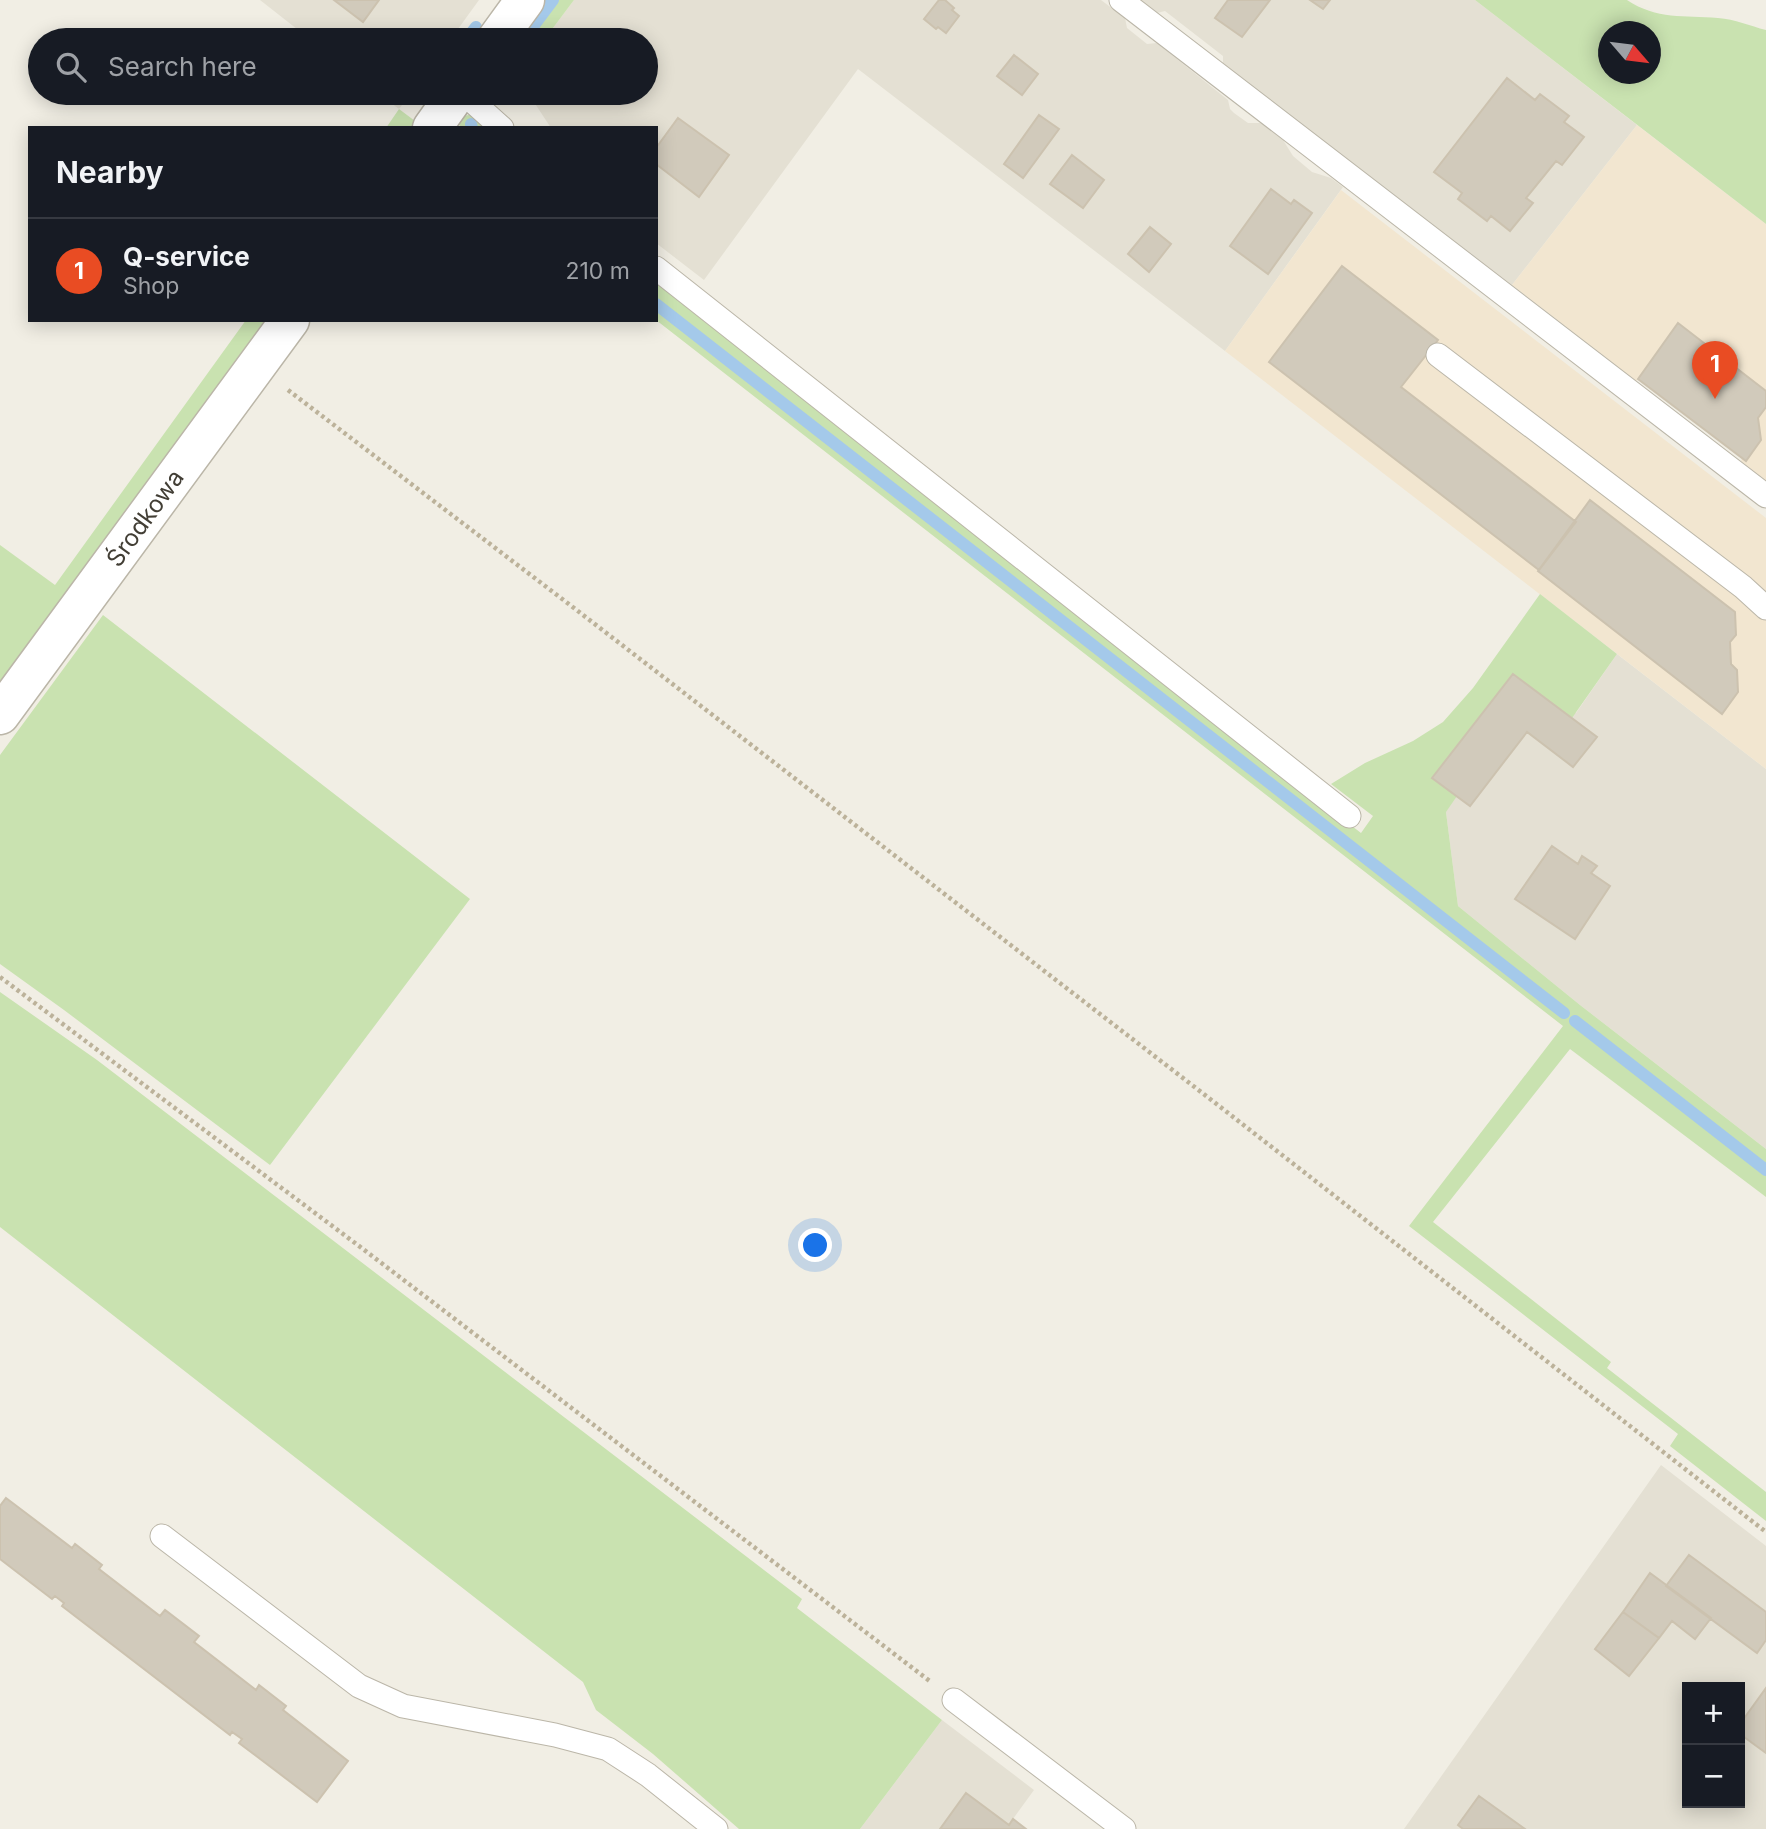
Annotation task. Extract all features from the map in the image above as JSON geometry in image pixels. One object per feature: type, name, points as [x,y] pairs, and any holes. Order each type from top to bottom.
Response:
[{"type":"street","points":[[505,28],[525,0]]},
{"type":"street","points":[[433,126],[448,105]]},
{"type":"street","name":"Środkowa","points":[[0,715],[289,322]]},
{"type":"lane","points":[[1121,0],[1766,496]]},
{"type":"lane","points":[[476,105],[500,126]]},
{"type":"lane","points":[[658,270],[1349,816]]},
{"type":"lane","points":[[1438,355],[1732,579],[1766,608]]},
{"type":"lane","points":[[162,1536],[359,1686],[403,1706],[555,1735],[608,1749],[648,1775],[716,1829]]},
{"type":"lane","points":[[954,1700],[1124,1829]]},
{"type":"path","points":[[256,366],[773,761],[1766,1532]]},
{"type":"path","points":[[0,977],[363,1248],[954,1700]]},
{"type":"shaded area","points":[[260,0],[479,0],[459,28],[296,28]]},
{"type":"shaded area","points":[[574,0],[1101,0],[1125,18],[1127,28],[1147,44],[1157,43],[1228,100],[1234,113],[1248,123],[1261,123],[1283,140],[1293,156],[1312,172],[1331,178],[1343,187],[1225,351],[858,69],[704,280],[658,245],[658,126],[550,126],[536,105],[658,105],[658,28],[553,28]]},
{"type":"shaded area","points":[[1140,0],[1475,0],[1637,125],[1512,285],[1223,64],[1223,56],[1165,11],[1157,13]]},
{"type":"shaded area","points":[[1637,125],[1766,224],[1766,481],[1741,461],[1742,458],[1639,379],[1636,381],[1512,285]]},
{"type":"shaded area","points":[[1341,190],[1766,518],[1766,769],[1225,351]]},
{"type":"shaded area","points":[[1617,654],[1766,769],[1766,1149],[1580,1005],[1458,906],[1446,812],[1432,778],[1513,674],[1576,713]]},
{"type":"shaded area","points":[[1661,1465],[1766,1546],[1766,1829],[1404,1829]]},
{"type":"shaded area","points":[[942,1720],[1034,1790],[1013,1819],[1026,1829],[860,1829]]},
{"type":"green space","points":[[539,0],[574,0],[553,28],[519,28]]},
{"type":"green space","points":[[1475,0],[1627,0],[1660,14],[1724,19],[1766,30],[1766,224]]},
{"type":"green space","points":[[399,109],[419,124],[418,126],[387,126]]},
{"type":"green space","points":[[469,115],[486,126],[460,126],[458,117]]},
{"type":"green space","points":[[658,282],[1124,650],[1361,833],[1373,816],[1331,784],[1443,722],[1473,688],[1540,594],[1617,654],[1572,718],[1513,674],[1433,777],[1457,796],[1446,812],[1458,906],[1580,1005],[1766,1149],[1766,1197],[1570,1049],[1433,1222],[1611,1362],[1607,1368],[1766,1492],[1766,1521],[1670,1446],[1678,1434],[1409,1226],[1563,1026],[658,322]]},
{"type":"green space","points":[[245,322],[275,322],[0,698],[0,545],[55,585]]},
{"type":"green space","points":[[103,615],[470,899],[270,1165],[0,964],[0,755]]},
{"type":"green space","points":[[0,992],[97,1060],[802,1599],[797,1608],[942,1720],[860,1829],[739,1829],[653,1754],[596,1710],[583,1682],[0,1227]]},
{"type":"building","points":[[334,0],[379,0],[363,22]]},
{"type":"building","points":[[939,0],[945,0],[959,16],[946,33],[924,19]]},
{"type":"building","points":[[1228,0],[1270,0],[1242,37],[1215,18]]},
{"type":"building","points":[[1310,0],[1330,0],[1323,9]]},
{"type":"building","points":[[1014,55],[1038,74],[1022,95],[997,76]]},
{"type":"building","points":[[1507,78],[1535,100],[1540,94],[1569,116],[1564,122],[1584,137],[1562,165],[1556,161],[1526,198],[1533,203],[1510,231],[1491,216],[1487,221],[1458,199],[1462,193],[1434,172]]},
{"type":"building","points":[[1039,115],[1059,129],[1023,178],[1004,164]]},
{"type":"building","points":[[678,118],[729,155],[699,197],[658,166],[658,145]]},
{"type":"building","points":[[1072,155],[1104,180],[1083,208],[1050,184]]},
{"type":"building","points":[[1271,189],[1291,204],[1294,200],[1312,213],[1268,274],[1230,246]]},
{"type":"building","points":[[1150,227],[1171,244],[1149,272],[1128,254]]},
{"type":"building","points":[[1342,266],[1438,340],[1401,387],[1576,522],[1539,570],[1269,362]]},
{"type":"building","points":[[1678,323],[1766,391],[1766,407],[1758,418],[1761,440],[1746,461],[1638,379]]},
{"type":"building","points":[[1590,500],[1735,612],[1736,635],[1730,642],[1731,664],[1737,670],[1738,692],[1722,714],[1538,571]]},
{"type":"building","points":[[1513,674],[1597,737],[1573,767],[1527,732],[1470,806],[1432,778]]},
{"type":"building","points":[[1552,846],[1578,864],[1582,856],[1597,866],[1591,873],[1610,886],[1575,939],[1515,899]]},
{"type":"building","points":[[6,1498],[72,1548],[75,1544],[102,1565],[99,1569],[160,1616],[165,1610],[199,1636],[194,1642],[256,1690],[259,1685],[286,1706],[283,1710],[348,1761],[317,1802],[239,1743],[242,1739],[232,1732],[230,1735],[62,1606],[64,1603],[55,1596],[52,1599],[0,1559],[0,1506]]},
{"type":"building","points":[[1689,1555],[1766,1612],[1766,1640],[1757,1653],[1666,1586]]},
{"type":"building","points":[[1650,1573],[1711,1618],[1695,1639],[1672,1621],[1659,1638],[1623,1612]]},
{"type":"building","points":[[1623,1612],[1659,1638],[1629,1676],[1595,1649]]},
{"type":"building","points":[[1766,1688],[1766,1753],[1745,1738],[1745,1717]]},
{"type":"building","points":[[966,1793],[1009,1825],[1013,1819],[1026,1829],[940,1829]]},
{"type":"building","points":[[1479,1796],[1525,1829],[1463,1829],[1458,1825]]},
{"type":"waterway","points":[[532,28],[553,0]]},
{"type":"waterway","points":[[658,306],[1564,1013]]},
{"type":"waterway","points":[[1575,1021],[1766,1170]]},
{"type":"place","name":"Q-service","points":[[1715,399]]}]
